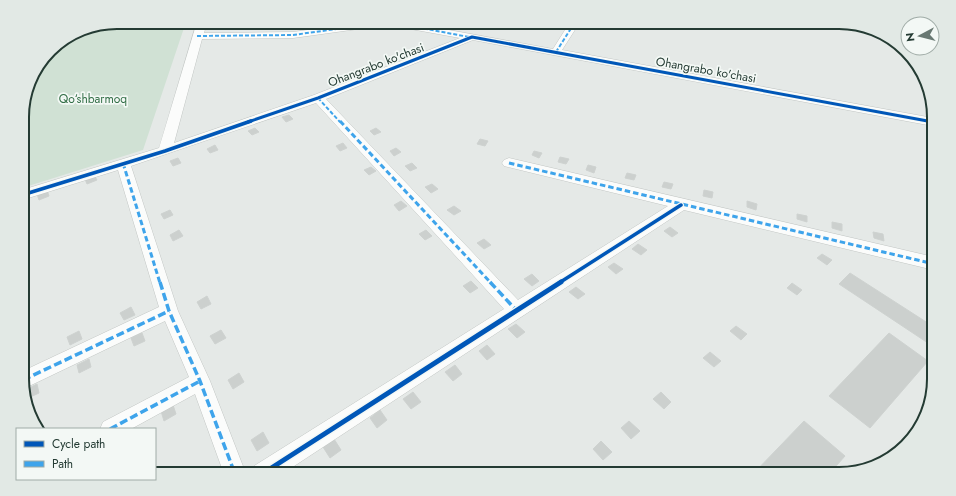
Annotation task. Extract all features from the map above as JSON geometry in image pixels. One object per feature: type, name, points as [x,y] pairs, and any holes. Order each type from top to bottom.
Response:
[{"type":"street","points":[[165,151],[200,29]]},
{"type":"street","points":[[197,36],[293,34],[333,29]]},
{"type":"street","points":[[427,29],[472,37]]},
{"type":"street","points":[[556,52],[571,29]]},
{"type":"street","name":"Ohangrabo ko'chasi","points":[[29,192],[165,151],[318,98],[472,37],[927,121]]},
{"type":"street","points":[[318,98],[516,310]]},
{"type":"street","points":[[123,163],[169,311],[200,381],[232,467]]},
{"type":"street","points":[[509,163],[927,262]]},
{"type":"street","points":[[273,467],[681,205]]},
{"type":"street","points":[[29,377],[169,311]]},
{"type":"street","points":[[112,428],[200,381]]},
{"type":"green space","name":"Qo‘shbarmoq","points":[[111,29],[184,29],[143,150],[29,186],[29,111],[31,100],[36,83],[44,68],[63,47],[88,34]]},
{"type":"building","points":[[289,115],[293,119],[286,122],[282,117]]},
{"type":"building","points":[[255,128],[259,132],[252,135],[248,131]]},
{"type":"building","points":[[376,128],[381,132],[374,135],[370,131]]},
{"type":"building","points":[[480,139],[488,141],[485,146],[477,144]]},
{"type":"building","points":[[343,143],[347,148],[340,151],[336,146]]},
{"type":"building","points":[[215,145],[218,150],[210,153],[207,149]]},
{"type":"building","points":[[396,148],[401,152],[394,156],[390,151]]},
{"type":"building","points":[[534,151],[542,153],[539,158],[532,155]]},
{"type":"building","points":[[560,157],[569,159],[566,164],[558,162]]},
{"type":"building","points":[[178,158],[181,163],[173,166],[170,161]]},
{"type":"building","points":[[412,163],[417,168],[410,171],[405,166]]},
{"type":"building","points":[[588,165],[596,167],[594,173],[586,170]]},
{"type":"building","points":[[371,167],[376,171],[369,175],[364,170]]},
{"type":"building","points":[[627,173],[636,175],[634,180],[625,178]]},
{"type":"building","points":[[94,175],[97,180],[87,184],[85,179]]},
{"type":"building","points":[[664,182],[673,184],[671,189],[662,187]]},
{"type":"building","points":[[432,184],[438,189],[431,193],[425,187]]},
{"type":"building","points":[[47,190],[49,196],[39,200],[37,194]]},
{"type":"building","points":[[704,190],[713,192],[712,198],[703,196]]},
{"type":"building","points":[[401,201],[407,206],[399,211],[394,205]]},
{"type":"building","points":[[747,201],[757,204],[756,210],[747,207]]},
{"type":"building","points":[[454,206],[461,211],[454,215],[447,210]]},
{"type":"building","points":[[170,210],[173,215],[164,219],[161,214]]},
{"type":"building","points":[[797,214],[807,216],[807,222],[797,219]]},
{"type":"building","points":[[832,222],[842,224],[842,231],[832,228]]},
{"type":"building","points":[[670,227],[678,233],[672,237],[664,231]]},
{"type":"building","points":[[179,230],[183,236],[173,241],[170,235]]},
{"type":"building","points":[[426,230],[432,236],[425,240],[419,234]]},
{"type":"building","points":[[873,232],[883,234],[884,241],[874,238]]},
{"type":"building","points":[[484,239],[491,245],[484,249],[477,243]]},
{"type":"building","points":[[638,244],[647,250],[641,255],[632,249]]},
{"type":"building","points":[[822,254],[832,260],[827,265],[817,258]]},
{"type":"building","points":[[614,263],[623,269],[616,274],[608,267]]},
{"type":"building","points":[[850,273],[927,322],[927,342],[839,284]]},
{"type":"building","points":[[532,274],[539,281],[532,286],[524,279]]},
{"type":"building","points":[[471,281],[478,288],[470,293],[463,286]]},
{"type":"building","points":[[792,283],[802,290],[797,295],[787,288]]},
{"type":"building","points":[[576,287],[585,294],[578,299],[569,292]]},
{"type":"building","points":[[207,296],[211,304],[201,309],[197,302]]},
{"type":"building","points":[[131,307],[135,315],[124,320],[120,313]]},
{"type":"building","points":[[516,324],[525,332],[517,338],[508,329]]},
{"type":"building","points":[[736,326],[747,334],[741,340],[730,331]]},
{"type":"building","points":[[221,330],[226,338],[215,344],[210,336]]},
{"type":"building","points":[[79,331],[82,339],[70,345],[67,337]]},
{"type":"building","points":[[142,333],[145,341],[134,346],[131,338]]},
{"type":"building","points":[[889,333],[927,360],[927,362],[870,428],[829,396]]},
{"type":"building","points":[[487,345],[495,354],[487,360],[479,351]]},
{"type":"building","points":[[710,352],[721,361],[714,367],[703,358]]},
{"type":"building","points":[[89,359],[91,367],[79,373],[77,365]]},
{"type":"building","points":[[455,365],[462,374],[453,381],[445,372]]},
{"type":"building","points":[[239,373],[244,382],[233,389],[228,380]]},
{"type":"building","points":[[37,384],[39,393],[31,397],[30,388]]},
{"type":"building","points":[[413,392],[421,402],[411,409],[403,399]]},
{"type":"building","points":[[661,392],[671,402],[664,409],[653,399]]},
{"type":"building","points":[[173,405],[176,414],[164,421],[161,411]]},
{"type":"building","points":[[380,410],[387,420],[377,428],[370,418]]},
{"type":"building","points":[[629,421],[640,431],[631,439],[621,428]]},
{"type":"building","points":[[804,421],[845,456],[835,467],[760,467]]},
{"type":"building","points":[[263,432],[269,443],[257,451],[251,440]]},
{"type":"building","points":[[334,439],[341,450],[330,458],[323,447]]},
{"type":"building","points":[[601,441],[612,452],[603,460],[593,449]]},
{"type":"marked path","points":[[197,36],[293,35],[336,29]]},
{"type":"marked path","points":[[426,29],[469,37]]},
{"type":"marked path","points":[[556,52],[571,29]]},
{"type":"marked path","points":[[318,98],[516,310]]},
{"type":"marked path","points":[[123,163],[169,311],[200,381],[232,467]]},
{"type":"marked path","points":[[509,163],[927,262]]},
{"type":"marked path","points":[[29,377],[169,311]]},
{"type":"marked path","points":[[112,428],[200,381]]},
{"type":"cycle path","points":[[29,193],[165,151],[318,98],[472,37],[927,121]]},
{"type":"cycle path","points":[[273,467],[681,205]]}]
